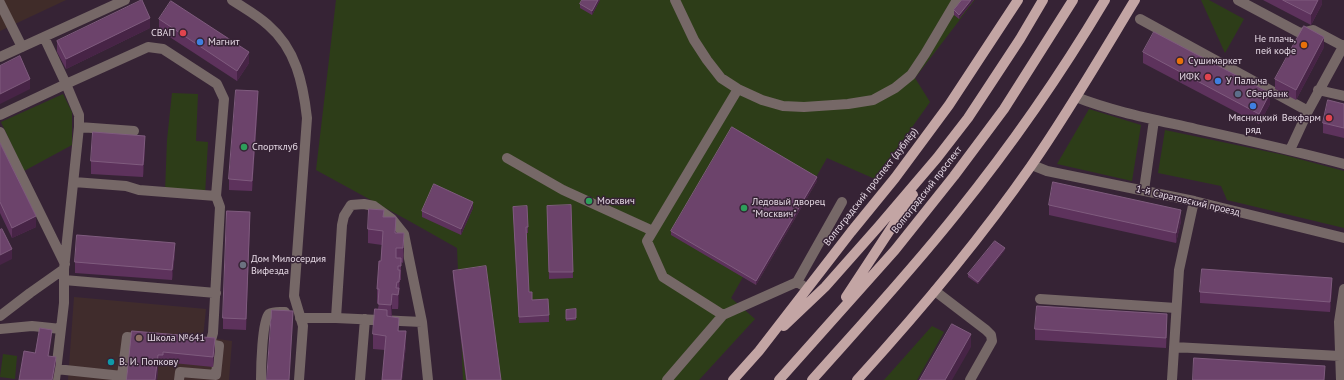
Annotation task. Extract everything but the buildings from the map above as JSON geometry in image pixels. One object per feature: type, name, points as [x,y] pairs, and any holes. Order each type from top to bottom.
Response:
[{"type":"main road","name":"Волгоградский проспект (дублёр)","points":[[732,380],[759,351],[851,232],[895,178],[949,105],[1018,0]]},
{"type":"main road","points":[[759,351],[825,287],[937,158],[968,118],[1020,39],[1043,0]]},
{"type":"main road","name":"Волгоградский проспект","points":[[779,380],[895,250],[963,165],[1004,109],[1073,0]]},
{"type":"main road","points":[[812,380],[911,269],[957,213],[994,165],[1059,74],[1105,0]]},
{"type":"main road","points":[[857,380],[936,291],[1032,165],[1135,0]]},
{"type":"main road","points":[[827,327],[937,158]]},
{"type":"street","points":[[0,57],[44,38],[103,5],[124,0]]},
{"type":"street","points":[[232,0],[267,24],[281,38],[294,61],[301,80],[307,118],[294,296],[300,319],[299,380]]},
{"type":"street","points":[[675,0],[694,40],[721,78],[738,89],[762,100],[783,106],[804,108],[873,100],[895,88],[911,74],[925,54],[957,0]]},
{"type":"street","points":[[1238,0],[1300,33],[1313,30],[1344,46],[1318,90],[1290,150]]},
{"type":"street","points":[[0,3],[22,47]]},
{"type":"street","points":[[1140,19],[1308,111]]},
{"type":"street","points":[[44,38],[79,115],[65,267],[64,303],[55,380]]},
{"type":"street","points":[[0,115],[148,47],[163,49],[217,84],[224,100],[216,196],[220,207],[213,333],[207,344],[219,346],[216,375],[180,372],[179,380]]},
{"type":"street","points":[[723,315],[663,277],[647,242],[738,89]]},
{"type":"street","points":[[1318,90],[1344,96]]},
{"type":"street","points":[[1076,96],[1089,102],[1154,120],[1290,150],[1344,164]]},
{"type":"street","points":[[1144,190],[1154,120]]},
{"type":"street","points":[[79,127],[134,131]]},
{"type":"street","points":[[0,132],[65,267]]},
{"type":"street","points":[[507,158],[563,190],[653,231]]},
{"type":"street","name":"1-й Саратовский проезд","points":[[1032,165],[1047,171],[1194,201],[1344,238]]},
{"type":"street","points":[[74,182],[126,186],[138,190],[216,196]]},
{"type":"street","points":[[1172,380],[1178,270],[1194,201]]},
{"type":"street","points":[[667,380],[723,315],[797,282],[842,202]]},
{"type":"street","points":[[336,318],[342,225],[344,216],[351,205],[364,204],[374,206],[392,219],[404,234],[422,322],[428,380]]},
{"type":"street","points":[[0,316],[65,267]]},
{"type":"street","points":[[64,280],[216,293]]},
{"type":"street","points":[[797,282],[807,289]]},
{"type":"street","points":[[1341,380],[1339,322],[1344,288]]},
{"type":"street","points":[[936,291],[991,335],[992,341],[970,380]]},
{"type":"street","points":[[1040,299],[1176,308]]},
{"type":"street","points":[[261,380],[264,323],[268,315],[275,312],[300,319],[336,318],[422,322]]},
{"type":"street","points":[[360,380],[365,319]]},
{"type":"street","points":[[0,330],[32,326],[61,329]]},
{"type":"street","points":[[56,370],[122,378],[127,337],[157,340]]},
{"type":"street","points":[[1174,347],[1340,356]]},
{"type":"shaded area","points":[[0,0],[66,0],[0,31]]},
{"type":"shaded area","name":"Школа №641","points":[[74,297],[206,309],[203,337],[232,341],[229,380],[68,380]]},
{"type":"green space","name":"Москвич","points":[[336,0],[975,0],[915,78],[930,102],[875,179],[827,158],[815,179],[817,181],[756,285],[743,277],[731,298],[755,319],[699,380],[463,380],[457,248],[316,170]]},
{"type":"green space","points":[[1201,0],[1209,0],[1244,19],[1225,53]]},
{"type":"green space","points":[[172,93],[198,94],[196,141],[208,142],[205,195],[165,192],[167,140]]},
{"type":"green space","points":[[63,94],[72,112],[72,145],[24,171],[1,122]]},
{"type":"green space","points":[[1089,109],[1141,125],[1132,181],[1057,164]]},
{"type":"green space","points":[[1165,130],[1284,155],[1344,171],[1344,228],[1227,200],[1221,186],[1158,173]]},
{"type":"green space","points":[[932,326],[944,332],[917,380],[884,380]]},
{"type":"green space","points":[[3,354],[17,356],[15,379],[0,377]]},
{"type":"place","name":"СВАП","points":[[183,33]]},
{"type":"place","name":"Магнит","points":[[200,42]]},
{"type":"place","name":"Не плачь, пей кофе","points":[[1304,45]]},
{"type":"place","name":"Сушимаркет","points":[[1180,61]]},
{"type":"place","name":"ИФК","points":[[1208,77]]},
{"type":"place","name":"У Палыча","points":[[1218,81]]},
{"type":"place","name":"Сбербанк","points":[[1238,94]]},
{"type":"place","name":"Мясницкий ряд","points":[[1253,106]]},
{"type":"place","name":"Векфарм","points":[[1329,118]]},
{"type":"place","name":"Спортклуб","points":[[244,147]]},
{"type":"place","name":"Москвич","points":[[589,201]]},
{"type":"place","name":"Ледовый дворец \"Москвич\"","points":[[744,208]]},
{"type":"place","name":"Дом Милосердия Вифезда","points":[[243,265]]},
{"type":"place","name":"Школа №641","points":[[139,338]]},
{"type":"place","name":"В. И. Попкову","points":[[111,362]]}]
